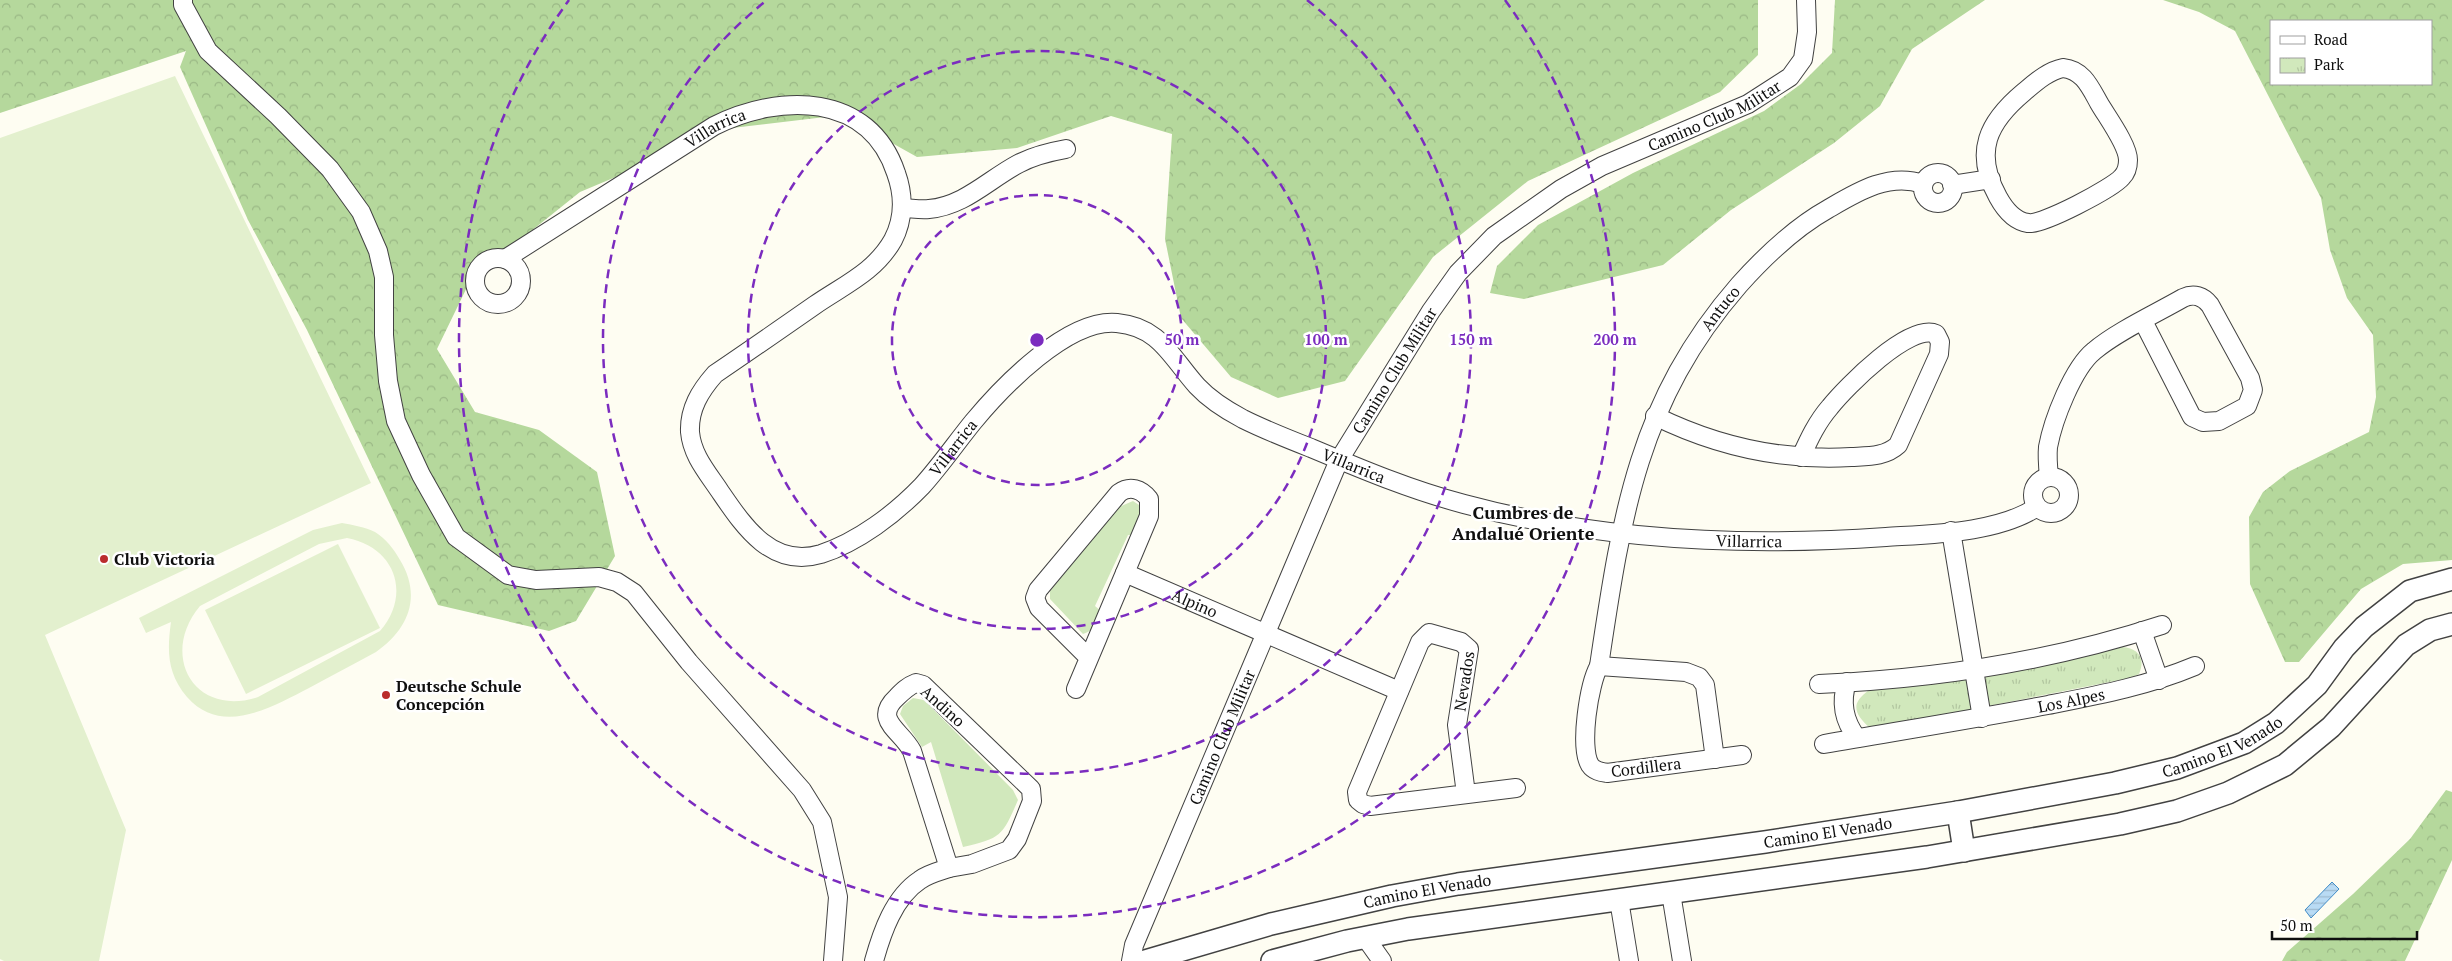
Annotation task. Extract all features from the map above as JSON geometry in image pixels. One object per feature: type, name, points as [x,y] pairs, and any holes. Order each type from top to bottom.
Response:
[{"type":"street","points":[[183,0],[183,5],[208,51],[278,116],[330,169],[361,212],[378,251],[384,277],[384,335],[388,381],[396,421],[420,474],[456,537],[508,575],[536,580],[599,577],[617,582],[634,593],[688,662],[802,790],[822,822],[838,897],[833,961]]},
{"type":"street","name":"Camino Club Militar","points":[[1131,961],[1134,944],[1339,460],[1431,311],[1458,273],[1478,251],[1517,218],[1561,189],[1602,166],[1748,104],[1790,77],[1803,59],[1807,32],[1806,0]]},
{"type":"street","points":[[2063,68],[2076,72],[2087,82],[2126,152],[2128,160],[2123,176],[2117,182],[2046,221],[2034,224],[2020,220],[2012,215],[1997,195],[1990,179],[1985,152],[1988,134],[1993,125],[2031,86],[2050,72],[2063,68]]},
{"type":"street","name":"Villarrica","points":[[505,259],[714,126],[732,117],[780,106],[818,106],[841,111],[863,123],[882,143],[898,178],[902,208],[893,239],[872,267],[715,374],[700,393],[695,403],[690,428],[697,456],[744,526],[766,546],[786,555],[807,557],[832,550],[892,513],[920,488],[976,418],[1027,368],[1071,335],[1093,325],[1116,323],[1148,332],[1163,343],[1198,387],[1215,403],[1246,421],[1420,491],[1469,505],[1541,521],[1622,533],[1704,540],[1786,542],[1856,539],[1951,531],[2007,521],[2037,507]]},
{"type":"street","points":[[902,208],[929,209],[947,204],[973,194],[1017,164],[1035,156],[1066,149]]},
{"type":"street","points":[[1938,173],[1947,177],[1952,185],[1949,198],[1937,204],[1925,197],[1923,184],[1929,176],[1938,173]]},
{"type":"street","points":[[1952,185],[1990,179]]},
{"type":"street","name":"Antuco","points":[[1622,533],[1635,474],[1656,416],[1669,387],[1702,332],[1748,276],[1787,238],[1820,213],[1874,185],[1899,180],[1923,184]]},
{"type":"street","points":[[2049,477],[2048,455],[2051,434],[2059,410],[2081,366],[2102,345],[2143,321],[2188,296],[2200,296],[2206,300],[2250,378],[2254,390],[2250,401],[2242,409],[2214,423],[2203,422],[2192,417],[2143,321]]},
{"type":"street","points":[[1656,416],[1689,432],[1736,448],[1765,454],[1801,457],[1880,455],[1893,450],[1901,439],[1936,362],[1940,342],[1936,334],[1925,332],[1910,337],[1862,374],[1830,407],[1809,438],[1801,457]]},
{"type":"street","points":[[2049,477],[2065,484],[2069,494],[2066,505],[2058,512],[2052,513],[2041,510],[2037,507],[2033,496],[2036,486],[2049,477]]},
{"type":"street","points":[[1076,689],[1125,573],[1150,511],[1149,499],[1140,490],[1133,489],[1119,493],[1038,590],[1035,598],[1039,608],[1089,658]]},
{"type":"street","points":[[1951,531],[1982,718]]},
{"type":"street","name":"Cordillera","points":[[1622,533],[1615,562],[1599,666],[1593,681],[1586,738],[1590,764],[1596,770],[1608,772],[1742,755]]},
{"type":"street","name":"Alpino","points":[[1125,573],[1222,613],[1265,635]]},
{"type":"street","name":"Camino El Venado","points":[[1145,961],[1306,916],[1448,886],[1958,812],[2146,776],[2202,760],[2244,743],[2290,712],[2317,685],[2344,648],[2364,626],[2389,606],[2410,591],[2442,580],[2452,579]]},
{"type":"street","name":"Camino El Venado","points":[[1272,961],[1365,937],[1452,922],[1964,851],[2152,818],[2200,803],[2254,781],[2285,765],[2320,737],[2406,645],[2430,630],[2452,624]]},
{"type":"street","points":[[1819,684],[1974,669],[2162,625]]},
{"type":"street","points":[[2142,631],[2159,680]]},
{"type":"street","name":"Nevados","points":[[1466,794],[1458,725],[1469,657],[1467,646],[1462,642],[1433,633],[1425,635],[1420,642],[1357,792],[1356,796],[1359,802],[1370,806],[1516,788]]},
{"type":"street","points":[[1265,635],[1399,691]]},
{"type":"street","points":[[1599,666],[1686,672],[1699,676],[1706,690],[1715,758]]},
{"type":"street","name":"Los Alpes","points":[[1824,744],[1982,718],[2121,691],[2159,680],[2195,666]]},
{"type":"street","points":[[1847,682],[1844,692],[1844,712],[1851,730],[1857,738]]},
{"type":"street","name":"Andino","points":[[874,961],[891,916],[902,896],[920,879],[950,868],[972,864],[1008,850],[1017,839],[1032,801],[1032,792],[923,685],[916,683],[909,686],[888,705],[887,718],[908,742],[912,751],[950,868]]},
{"type":"street","points":[[1958,812],[1964,851]]},
{"type":"street","points":[[1670,893],[1682,961]]},
{"type":"street","points":[[1619,900],[1629,961]]},
{"type":"street","points":[[1365,937],[1382,961]]},
{"type":"green space","points":[[0,0],[1758,0],[1758,55],[1720,92],[1528,181],[1433,257],[1345,381],[1278,398],[1231,377],[1181,318],[1165,239],[1172,134],[1111,116],[1017,148],[917,157],[842,115],[732,128],[580,192],[471,279],[437,349],[475,412],[539,430],[597,472],[615,556],[576,621],[549,631],[438,605],[307,330],[248,220],[180,67],[186,51],[0,113]]},
{"type":"green space","points":[[1835,0],[1985,0],[1912,49],[1880,106],[1834,143],[1731,210],[1663,265],[1524,299],[1490,293],[1497,266],[1538,225],[1633,173],[1764,111],[1801,84],[1832,53]]},
{"type":"green space","points":[[2163,0],[2452,0],[2452,560],[2403,564],[2361,589],[2299,662],[2285,662],[2250,584],[2249,517],[2263,492],[2290,471],[2369,432],[2376,397],[2373,335],[2347,298],[2330,250],[2321,198],[2235,31],[2199,12]]},
{"type":"green space","name":"Club Victoria","points":[[175,76],[371,483],[45,635],[126,830],[99,961],[4,961],[0,959],[0,138]]},
{"type":"green space","points":[[1133,501],[1139,505],[1142,513],[1136,535],[1128,535],[1095,606],[1102,612],[1097,623],[1087,633],[1083,634],[1050,599],[1050,591],[1119,507]]},
{"type":"green space","points":[[342,523],[371,530],[386,541],[407,573],[410,586],[411,599],[409,611],[404,622],[397,633],[376,652],[263,710],[231,717],[216,715],[201,709],[187,697],[175,679],[169,652],[171,622],[146,633],[139,618],[313,530]],"holes":[[[347,538],[364,543],[377,551],[387,562],[394,574],[395,602],[390,617],[380,631],[258,697],[235,701],[216,699],[201,690],[190,678],[183,662],[183,644],[188,625],[200,606],[319,544]]]},
{"type":"green space","points":[[338,544],[380,628],[246,694],[205,610]]},
{"type":"green space","points":[[2122,647],[2132,649],[2141,659],[2142,663],[2139,674],[2130,678],[1877,728],[1870,728],[1860,718],[1856,709],[1859,700],[1869,690],[2022,669]]},
{"type":"green space","points":[[913,698],[924,700],[1013,790],[1018,800],[1004,829],[993,838],[963,847],[931,742],[922,747],[900,714],[903,706]]},
{"type":"green space","points":[[2446,790],[2452,792],[2452,860],[2405,961],[2282,961],[2287,952],[2353,894],[2410,839]]},
{"type":"water","points":[[2332,882],[2339,889],[2311,918],[2305,910]]},
{"type":"place","name":"Club Victoria","points":[[104,559]]},
{"type":"place","name":"Deutsche Schule Concepción","points":[[386,695]]},
{"type":"district","name":"Cumbres de Andalué Oriente","points":[[1523,523]]}]
